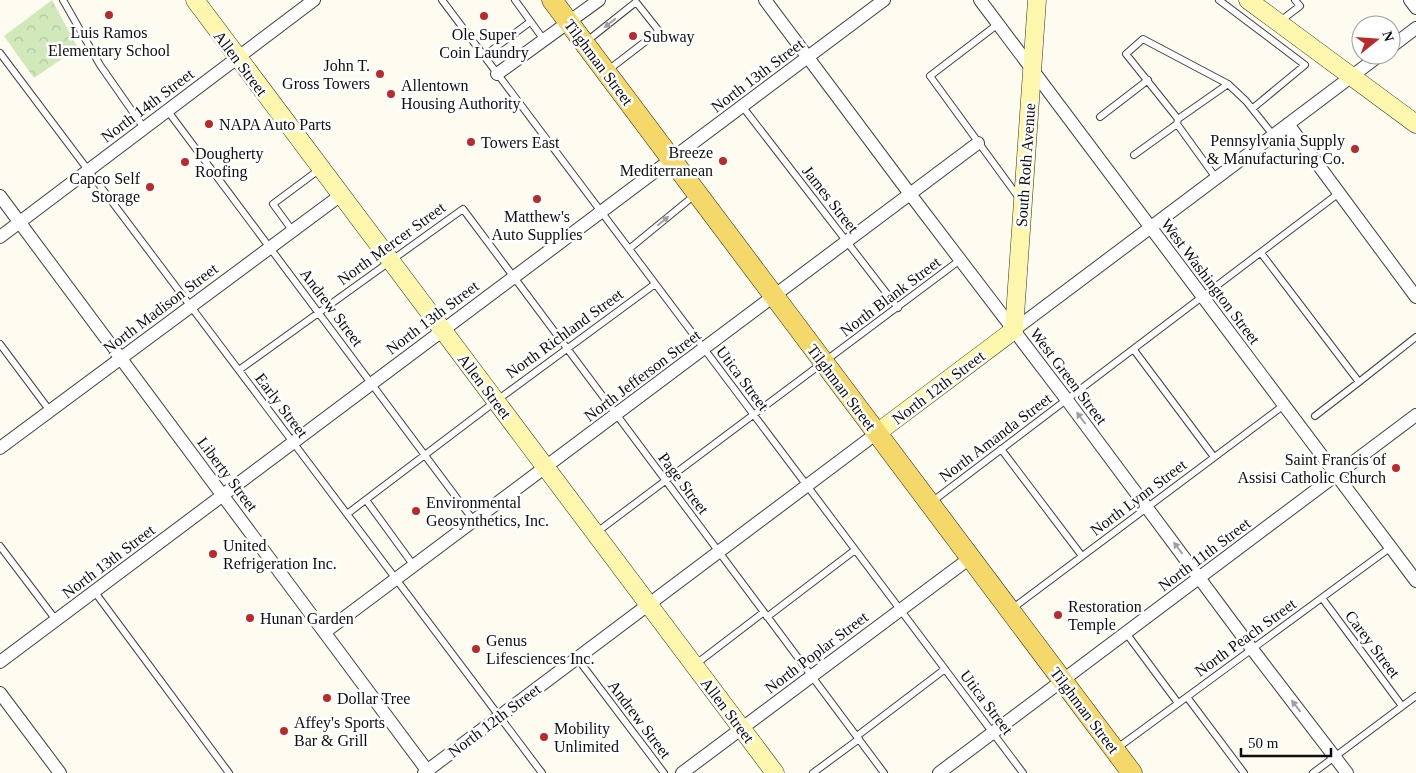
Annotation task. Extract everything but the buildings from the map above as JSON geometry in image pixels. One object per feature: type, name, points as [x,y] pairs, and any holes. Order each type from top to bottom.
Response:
[{"type":"main road","name":"Tilghman Street","points":[[552,0],[1132,773]]},
{"type":"street","name":"Allen Street","points":[[195,0],[321,169],[377,239],[390,260],[442,330],[775,773]]},
{"type":"street","name":"North 14th Street","points":[[0,237],[314,0]]},
{"type":"street","points":[[497,74],[598,0]]},
{"type":"street","name":"West Green Street","points":[[765,0],[1347,773]]},
{"type":"street","name":"North 13th Street","points":[[0,662],[884,0]]},
{"type":"street","name":"West Washington Street","points":[[980,0],[1416,581]]},
{"type":"street","name":"South Roth Avenue","points":[[1014,330],[1037,0]]},
{"type":"street","points":[[1248,0],[1416,124]]},
{"type":"street","points":[[1410,0],[1416,8]]},
{"type":"street","points":[[1401,39],[1416,28]]},
{"type":"street","name":"North 12th Street","points":[[426,772],[1366,65]]},
{"type":"street","points":[[1288,124],[1416,297]]},
{"type":"street","name":"North Jefferson Street","points":[[325,632],[978,143]]},
{"type":"street","name":"North Madison Street","points":[[0,448],[341,195]]},
{"type":"street","name":"Liberty Street","points":[[0,196],[325,632],[426,772]]},
{"type":"street","name":"North 11th Street","points":[[939,773],[1416,415]]},
{"type":"street","name":"North Poplar Street","points":[[682,773],[970,558]]},
{"type":"street","points":[[0,693],[60,773]]},
{"type":"lane","points":[[63,0],[100,65],[144,128]]},
{"type":"lane","name":"Utica Street","points":[[442,0],[1023,773]]},
{"type":"lane","points":[[515,0],[544,40]]},
{"type":"lane","points":[[1218,0],[1305,65],[1252,108]]},
{"type":"lane","points":[[1278,23],[1300,6],[1295,0]]},
{"type":"lane","points":[[584,43],[636,2],[659,31],[606,72]]},
{"type":"lane","points":[[484,56],[530,22]]},
{"type":"lane","points":[[998,24],[930,76],[1022,203]]},
{"type":"lane","points":[[1216,178],[1148,80],[1126,54],[1143,39],[1228,84],[1252,108],[1273,135]]},
{"type":"lane","name":"Early Street","points":[[0,53],[542,773]]},
{"type":"lane","points":[[1100,117],[1148,80]]},
{"type":"lane","points":[[1134,155],[1228,84]]},
{"type":"lane","name":"James Street","points":[[742,106],[898,308]]},
{"type":"lane","name":"Andrew Street","points":[[167,110],[474,521]]},
{"type":"lane","points":[[292,230],[273,204],[321,169]]},
{"type":"lane","name":"North Amanda Street","points":[[930,504],[1339,193]]},
{"type":"lane","points":[[629,249],[697,194]]},
{"type":"lane","name":"North Mercer Street","points":[[239,370],[463,208]]},
{"type":"lane","name":"Page Street","points":[[463,208],[884,773]]},
{"type":"lane","points":[[1261,253],[1359,382]]},
{"type":"lane","name":"North Blank Street","points":[[596,533],[960,260]]},
{"type":"lane","name":"North Richland Street","points":[[347,514],[655,284]]},
{"type":"lane","points":[[1314,416],[1416,337]]},
{"type":"lane","points":[[0,344],[50,411]]},
{"type":"lane","points":[[1134,350],[1214,457]]},
{"type":"lane","name":"North Lynn Street","points":[[1010,610],[1284,405]]},
{"type":"lane","points":[[1001,449],[1082,556]]},
{"type":"lane","points":[[366,500],[414,566]]},
{"type":"lane","points":[[0,546],[56,620]]},
{"type":"lane","name":"North Peach Street","points":[[1115,750],[1391,547]]},
{"type":"lane","points":[[695,665],[856,550]]},
{"type":"lane","points":[[94,591],[229,773]]},
{"type":"lane","name":"Carey Street","points":[[1322,598],[1402,706]]},
{"type":"lane","points":[[1126,633],[1178,703]]},
{"type":"lane","name":"Andrew Street","points":[[577,658],[664,773]]},
{"type":"lane","points":[[813,773],[945,669]]},
{"type":"lane","points":[[1313,773],[1416,696]]},
{"type":"lane","points":[[1186,697],[1244,773]]},
{"type":"green space","points":[[52,0],[78,48],[34,78],[4,36]]},
{"type":"place","name":"Luis Ramos Elementary School","points":[[109,15]]},
{"type":"place","name":"Ole Super Coin Laundry","points":[[484,16]]},
{"type":"place","name":"Subway","points":[[633,36]]},
{"type":"place","name":"John T. Gross Towers","points":[[380,74]]},
{"type":"place","name":"Allentown Housing Authority","points":[[391,94]]},
{"type":"place","name":"NAPA Auto Parts","points":[[209,124]]},
{"type":"place","name":"Towers East","points":[[471,142]]},
{"type":"place","name":"Pennsylvania Supply & Manufacturing Co.","points":[[1355,149]]},
{"type":"place","name":"Breeze Mediterranean","points":[[723,161]]},
{"type":"place","name":"Dougherty Roofing","points":[[185,162]]},
{"type":"place","name":"Capco Self Storage","points":[[150,187]]},
{"type":"place","name":"Matthew's Auto Supplies","points":[[537,199]]},
{"type":"place","name":"Saint Francis of Assisi Catholic Church","points":[[1396,468]]},
{"type":"place","name":"Environmental Geosynthetics, Inc.","points":[[416,511]]},
{"type":"place","name":"United Refrigeration Inc.","points":[[213,554]]},
{"type":"place","name":"Restoration Temple","points":[[1058,615]]},
{"type":"place","name":"Hunan Garden","points":[[250,618]]},
{"type":"place","name":"Genus Lifesciences Inc.","points":[[476,649]]},
{"type":"place","name":"Dollar Tree","points":[[327,698]]},
{"type":"place","name":"Affey's Sports Bar & Grill","points":[[284,731]]},
{"type":"place","name":"Mobility Unlimited","points":[[544,737]]}]
